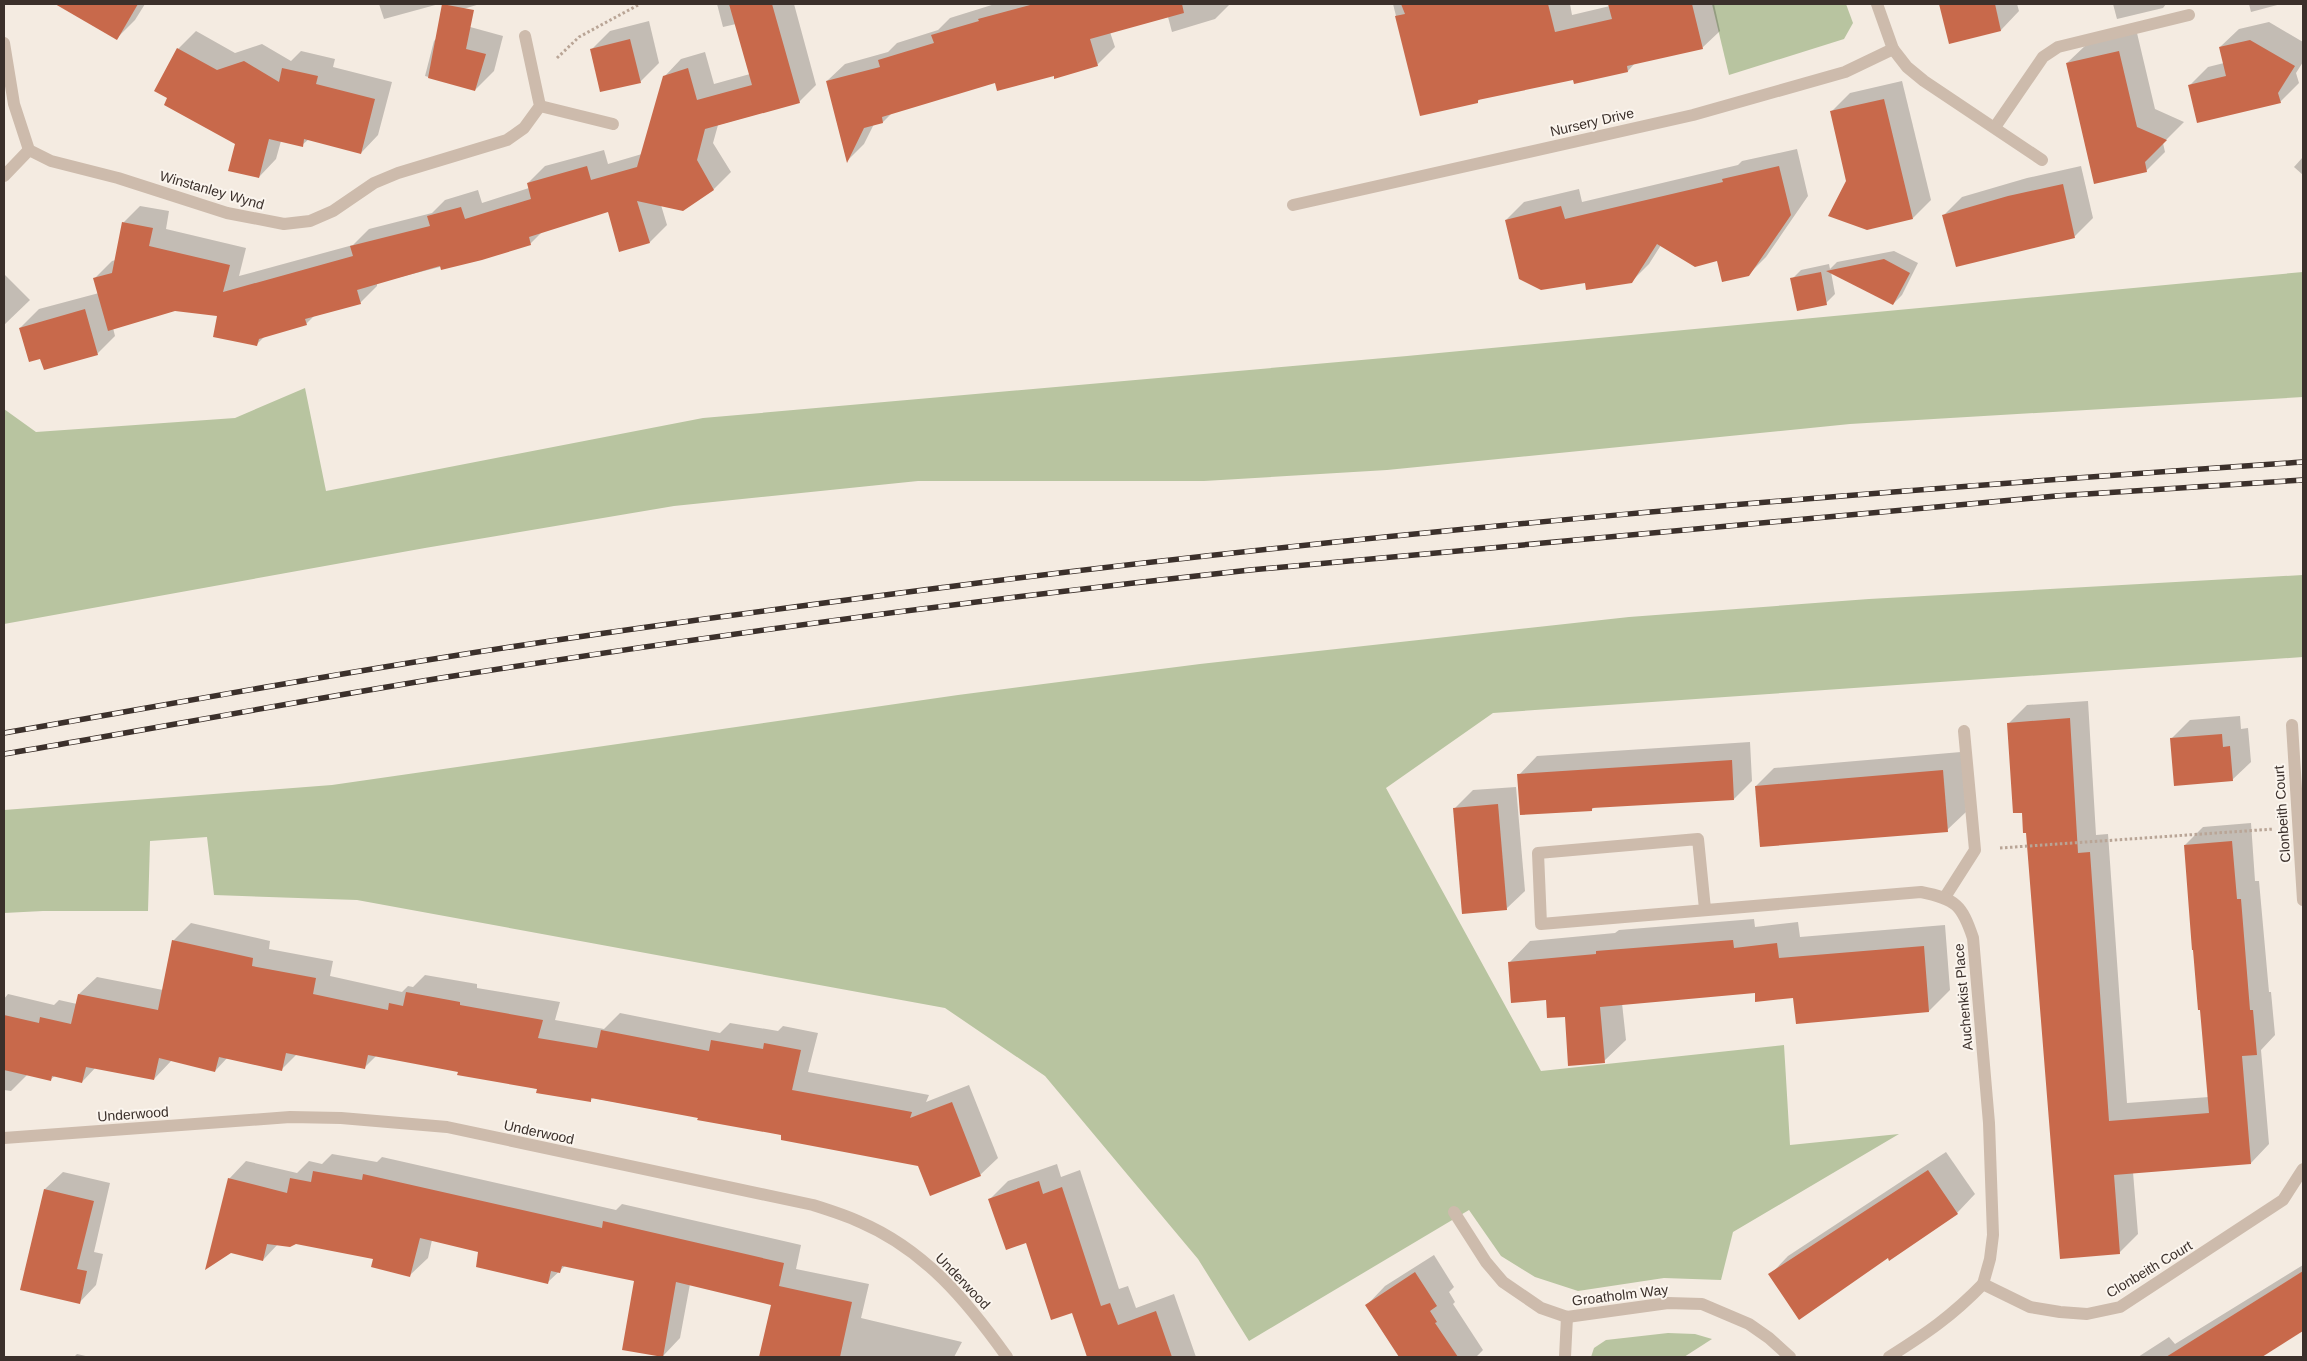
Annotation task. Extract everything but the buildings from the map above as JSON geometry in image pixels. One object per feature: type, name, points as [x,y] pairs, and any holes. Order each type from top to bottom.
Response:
[{"type":"street","points":[[1877,4],[1893,49],[1907,67],[1924,81],[2042,160]]},
{"type":"street","points":[[1995,128],[2043,57],[2058,47],[2189,15]]},
{"type":"street","points":[[525,36],[540,106],[613,124]]},
{"type":"street","points":[[4,43],[14,104],[29,150],[4,176]]},
{"type":"street","name":"Nursery Drive","points":[[1292,205],[1693,115],[1845,72],[1893,49]]},
{"type":"street","name":"Winstanley Wynd","points":[[29,150],[51,161],[118,178],[227,213],[284,224],[310,221],[333,211],[374,184],[398,174],[507,140],[524,128],[540,106]]},
{"type":"street","name":"Clonbeith Court","points":[[2292,726],[2303,900]]},
{"type":"street","points":[[1705,910],[1698,840],[1538,853],[1541,924],[1921,892],[1945,897],[1975,850],[1964,731]]},
{"type":"street","name":"Auchenkist Place","points":[[1945,897],[1959,908],[1967,921],[1973,938],[1989,1123],[1993,1235],[1990,1259],[1983,1284]]},
{"type":"street","name":"Underwood","points":[[4,1138],[290,1118],[341,1118],[398,1122],[447,1128],[813,1205],[861,1222],[932,1267],[975,1312],[1007,1357]]},
{"type":"street","name":"Clonbeith Court","points":[[1983,1284],[2030,1307],[2087,1314],[2120,1307],[2283,1200],[2303,1169]]},
{"type":"street","name":"Groatholm Way","points":[[1454,1212],[1486,1262],[1503,1282],[1541,1308],[1567,1317],[1668,1303],[1702,1304],[1749,1324],[1769,1338],[1790,1357]]},
{"type":"street","points":[[1889,1357],[1937,1327],[1983,1284]]},
{"type":"street","points":[[1565,1357],[1567,1317]]},
{"type":"path","points":[[533,73],[564,54],[580,37],[640,4]]},
{"type":"path","points":[[1975,850],[2297,827]]},
{"type":"green space","points":[[1712,4],[1846,4],[1853,23],[1844,39],[1729,75]]},
{"type":"green space","points":[[2303,272],[2303,397],[1850,424],[1387,470],[1204,481],[918,481],[674,506],[425,548],[4,624],[4,409],[36,432],[235,418],[305,388],[326,491],[703,418],[1407,356]]},
{"type":"green space","points":[[2303,575],[2303,657],[1493,713],[1386,788],[1541,1071],[1784,1045],[1790,1145],[1899,1134],[1733,1232],[1721,1280],[1664,1278],[1578,1291],[1535,1277],[1501,1256],[1469,1210],[1249,1341],[1198,1259],[1045,1076],[945,1008],[357,900],[214,895],[207,837],[150,841],[148,911],[4,913],[4,810],[332,785],[958,695],[1200,664],[1629,617],[1869,599]]},
{"type":"green space","points":[[1668,1333],[1695,1334],[1712,1339],[1684,1357],[1591,1357],[1594,1348],[1606,1340]]},
{"type":"railway","points":[[4,733],[331,676],[566,639],[1116,566],[1285,547],[1624,514],[1963,486],[2303,462]]},
{"type":"railway","points":[[4,754],[392,686],[547,662],[747,632],[1049,593],[1250,570],[2056,496],[2303,480]]}]
